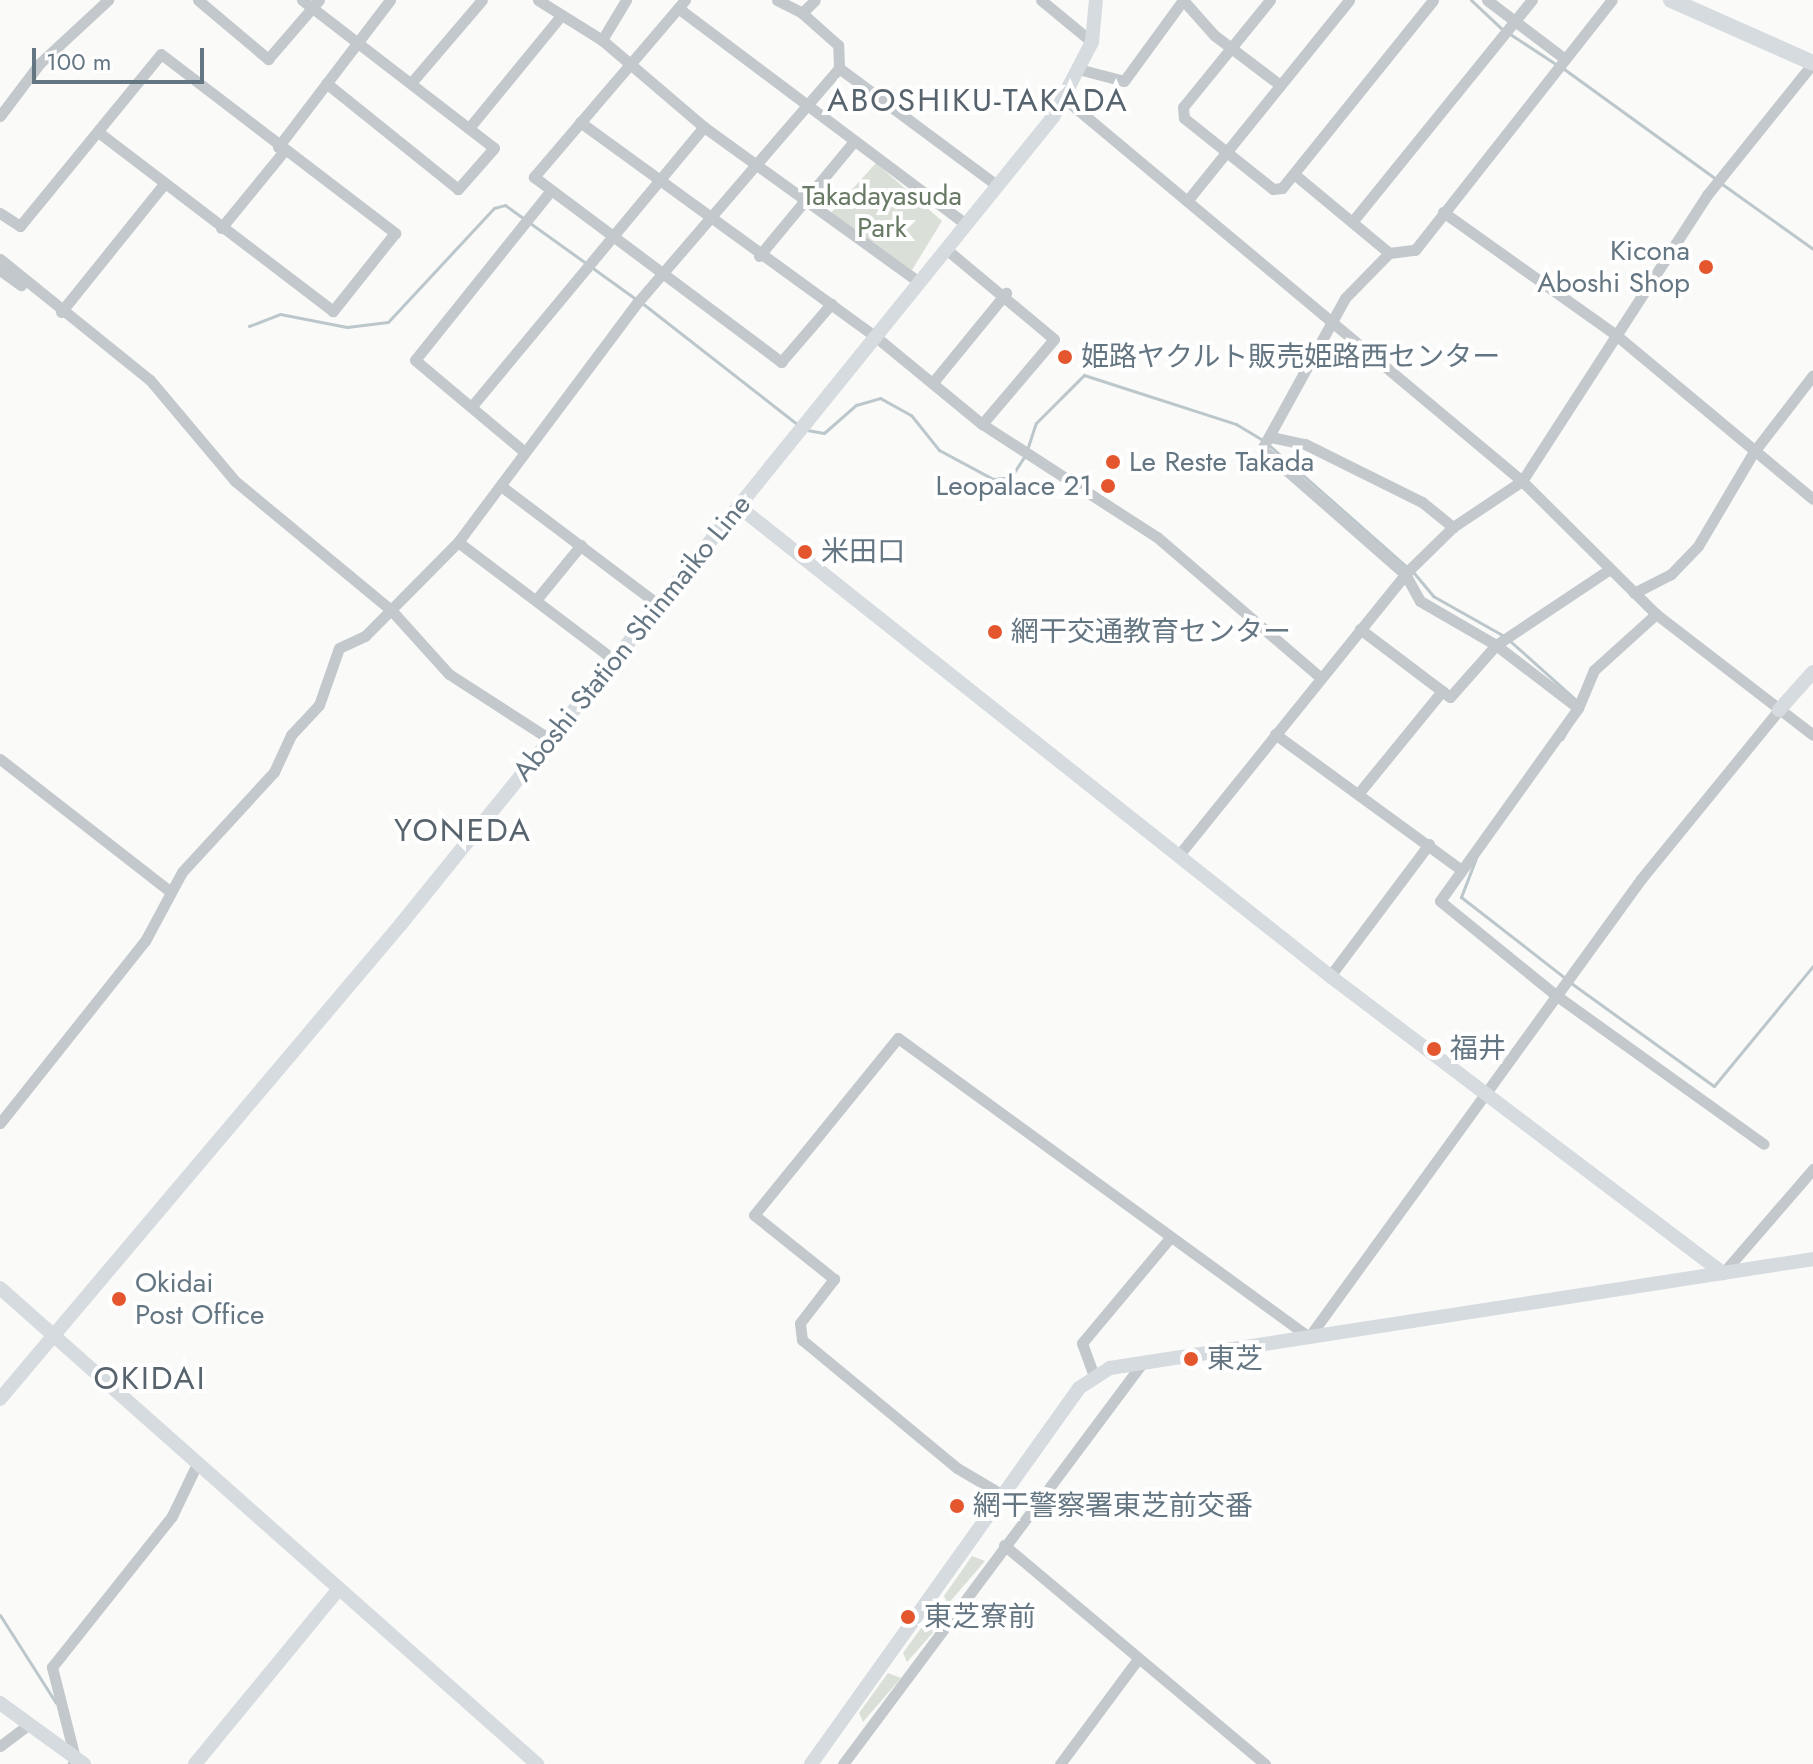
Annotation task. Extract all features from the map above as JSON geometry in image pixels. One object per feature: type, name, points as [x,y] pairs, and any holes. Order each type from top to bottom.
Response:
[{"type":"main road","points":[[1671,0],[1813,63]]},
{"type":"street","points":[[0,116],[40,63],[108,0]]},
{"type":"street","points":[[198,0],[268,59],[315,4]]},
{"type":"street","points":[[302,0],[315,4],[357,42],[494,148],[458,189],[326,83]]},
{"type":"street","points":[[221,228],[390,0]]},
{"type":"street","points":[[411,83],[482,0]]},
{"type":"street","points":[[538,0],[559,18],[602,40],[704,127],[919,282]]},
{"type":"street","points":[[602,40],[626,0]]},
{"type":"street","points":[[0,1123],[145,941],[168,890],[274,772],[291,735],[319,705],[339,648],[392,611],[458,542],[501,486],[521,449],[661,273],[839,68],[838,45],[802,13],[777,0]]},
{"type":"street","points":[[802,13],[815,0]]},
{"type":"street","points":[[1041,0],[1092,42]]},
{"type":"street","name":"Aboshi Station Shinmaiko Line","points":[[0,1399],[57,1339],[551,740],[998,186],[1065,99],[1082,70],[1092,42],[1096,0]]},
{"type":"street","points":[[1082,70],[1124,81],[1183,0],[1280,85]]},
{"type":"street","points":[[1270,0],[1183,107],[1184,118],[1273,189],[1294,174],[1427,2]]},
{"type":"street","points":[[1187,201],[1349,0]]},
{"type":"street","points":[[1487,0],[1565,59]]},
{"type":"street","points":[[1352,222],[1532,0]]},
{"type":"street","points":[[1268,441],[1335,325],[1345,298],[1389,253],[1415,250],[1612,0]]},
{"type":"street","points":[[831,304],[781,362],[549,193],[534,177],[681,4],[805,105],[967,225]]},
{"type":"street","points":[[469,128],[559,18]]},
{"type":"street","points":[[0,213],[20,226],[161,54],[281,149],[395,233],[333,311],[163,185],[98,132]]},
{"type":"street","points":[[1178,856],[1320,677],[1415,564],[1453,527],[1522,481],[1707,195],[1813,63]]},
{"type":"street","points":[[839,68],[998,186]]},
{"type":"street","points":[[1065,99],[1522,481],[1656,614],[1813,735]]},
{"type":"street","points":[[580,122],[708,221],[876,337],[934,381],[982,424],[1157,537],[1320,677]]},
{"type":"street","points":[[472,406],[609,237],[704,127]]},
{"type":"street","points":[[759,256],[854,141]]},
{"type":"street","points":[[1294,174],[1389,253]]},
{"type":"street","points":[[61,312],[163,185]]},
{"type":"street","points":[[521,449],[415,360],[549,193]]},
{"type":"street","points":[[1443,212],[1616,335],[1753,453],[1813,499]]},
{"type":"street","points":[[947,250],[1006,293],[1054,339],[982,424]]},
{"type":"street","points":[[0,259],[61,312]]},
{"type":"street","points":[[0,270],[150,380],[235,481],[392,611],[449,674],[551,740]]},
{"type":"street","points":[[934,381],[1006,293]]},
{"type":"street","points":[[1634,593],[1671,574],[1698,546],[1753,453],[1813,375]]},
{"type":"street","points":[[1268,441],[1305,444],[1422,502],[1453,527]]},
{"type":"street","points":[[1268,441],[1406,574],[1420,601],[1498,643],[1578,708]]},
{"type":"street","points":[[501,486],[659,605]]},
{"type":"street","points":[[738,506],[1330,976],[1723,1273]]},
{"type":"street","points":[[458,542],[614,660]]},
{"type":"street","points":[[536,600],[581,545]]},
{"type":"street","points":[[1360,629],[1450,697],[1511,631],[1610,569]]},
{"type":"street","points":[[1656,614],[1594,670],[1578,708],[1459,868],[1440,901],[1557,996],[1764,1144]]},
{"type":"street","points":[[1309,1337],[1641,879],[1813,672]]},
{"type":"street","points":[[1358,794],[1442,691]]},
{"type":"street","points":[[1275,734],[1459,868]]},
{"type":"street","points":[[0,759],[168,890]]},
{"type":"street","points":[[1330,976],[1429,844]]},
{"type":"street","points":[[1001,1494],[957,1468],[802,1340],[800,1323],[834,1279],[754,1215],[898,1038],[1168,1240],[1309,1337]]},
{"type":"street","points":[[1723,1273],[1813,1169]]},
{"type":"street","points":[[1094,1376],[1082,1343],[1168,1240]]},
{"type":"street","points":[[813,1761],[1001,1494],[1094,1376],[1143,1361],[1813,1259]]},
{"type":"street","points":[[0,1288],[537,1764]]},
{"type":"street","points":[[843,1764],[1143,1361]]},
{"type":"street","points":[[79,1761],[52,1667],[172,1516],[198,1462]]},
{"type":"street","points":[[1004,1545],[1265,1764]]},
{"type":"street","points":[[195,1764],[339,1589]]},
{"type":"street","points":[[1060,1764],[1138,1659]]},
{"type":"street","points":[[0,1703],[79,1761]]},
{"type":"street","points":[[0,1746],[29,1724]]},
{"type":"green space","name":"Takadayasuda Park","points":[[876,163],[942,221],[912,270],[829,215]]},
{"type":"green space","points":[[972,1556],[985,1561],[948,1604],[944,1596]]},
{"type":"green space","points":[[932,1613],[945,1619],[907,1662],[903,1653]]},
{"type":"green space","points":[[888,1673],[901,1678],[863,1722],[859,1713]]},
{"type":"waterway","points":[[1471,0],[1503,30]]},
{"type":"waterway","points":[[1510,34],[1557,65]]},
{"type":"waterway","points":[[1564,69],[1716,179]]},
{"type":"waterway","points":[[1722,184],[1813,249]]},
{"type":"waterway","points":[[249,326],[280,314],[347,327],[388,322],[494,208],[505,205],[636,299]]},
{"type":"waterway","points":[[642,303],[797,424]]},
{"type":"waterway","points":[[1027,450],[1036,423],[1084,375],[1236,424],[1264,441]]},
{"type":"waterway","points":[[807,430],[824,433],[856,405],[880,398],[911,415],[939,450],[993,479],[1011,477],[1024,457]]},
{"type":"waterway","points":[[1270,446],[1408,568]]},
{"type":"waterway","points":[[1414,573],[1433,596],[1504,636]]},
{"type":"waterway","points":[[1510,641],[1576,700]]},
{"type":"waterway","points":[[1562,739],[1582,705]]},
{"type":"waterway","points":[[1476,858],[1461,897],[1565,978]]},
{"type":"waterway","points":[[1571,983],[1714,1086],[1813,966]]},
{"type":"waterway","points":[[0,1615],[56,1703]]},
{"type":"place","name":"Kicona Aboshi Shop","points":[[1706,267]]},
{"type":"place","name":"姫路ヤクルト販売姫路西センター","points":[[1065,357]]},
{"type":"place","name":"Le Reste Takada","points":[[1113,462]]},
{"type":"place","name":"Leopalace 21","points":[[1108,486]]},
{"type":"place","name":"米田口","points":[[805,552]]},
{"type":"place","name":"網干交通教育センター","points":[[995,632]]},
{"type":"place","name":"福井","points":[[1434,1049]]},
{"type":"place","name":"Okidai Post Office","points":[[119,1299]]},
{"type":"place","name":"東芝","points":[[1191,1359]]},
{"type":"place","name":"網干警察署東芝前交番","points":[[957,1506]]},
{"type":"place","name":"東芝寮前","points":[[908,1617]]},
{"type":"district","name":"ABOSHIKU-TAKADA","points":[[978,100]]},
{"type":"district","name":"YONEDA","points":[[463,830]]},
{"type":"district","name":"OKIDAI","points":[[150,1378]]}]
